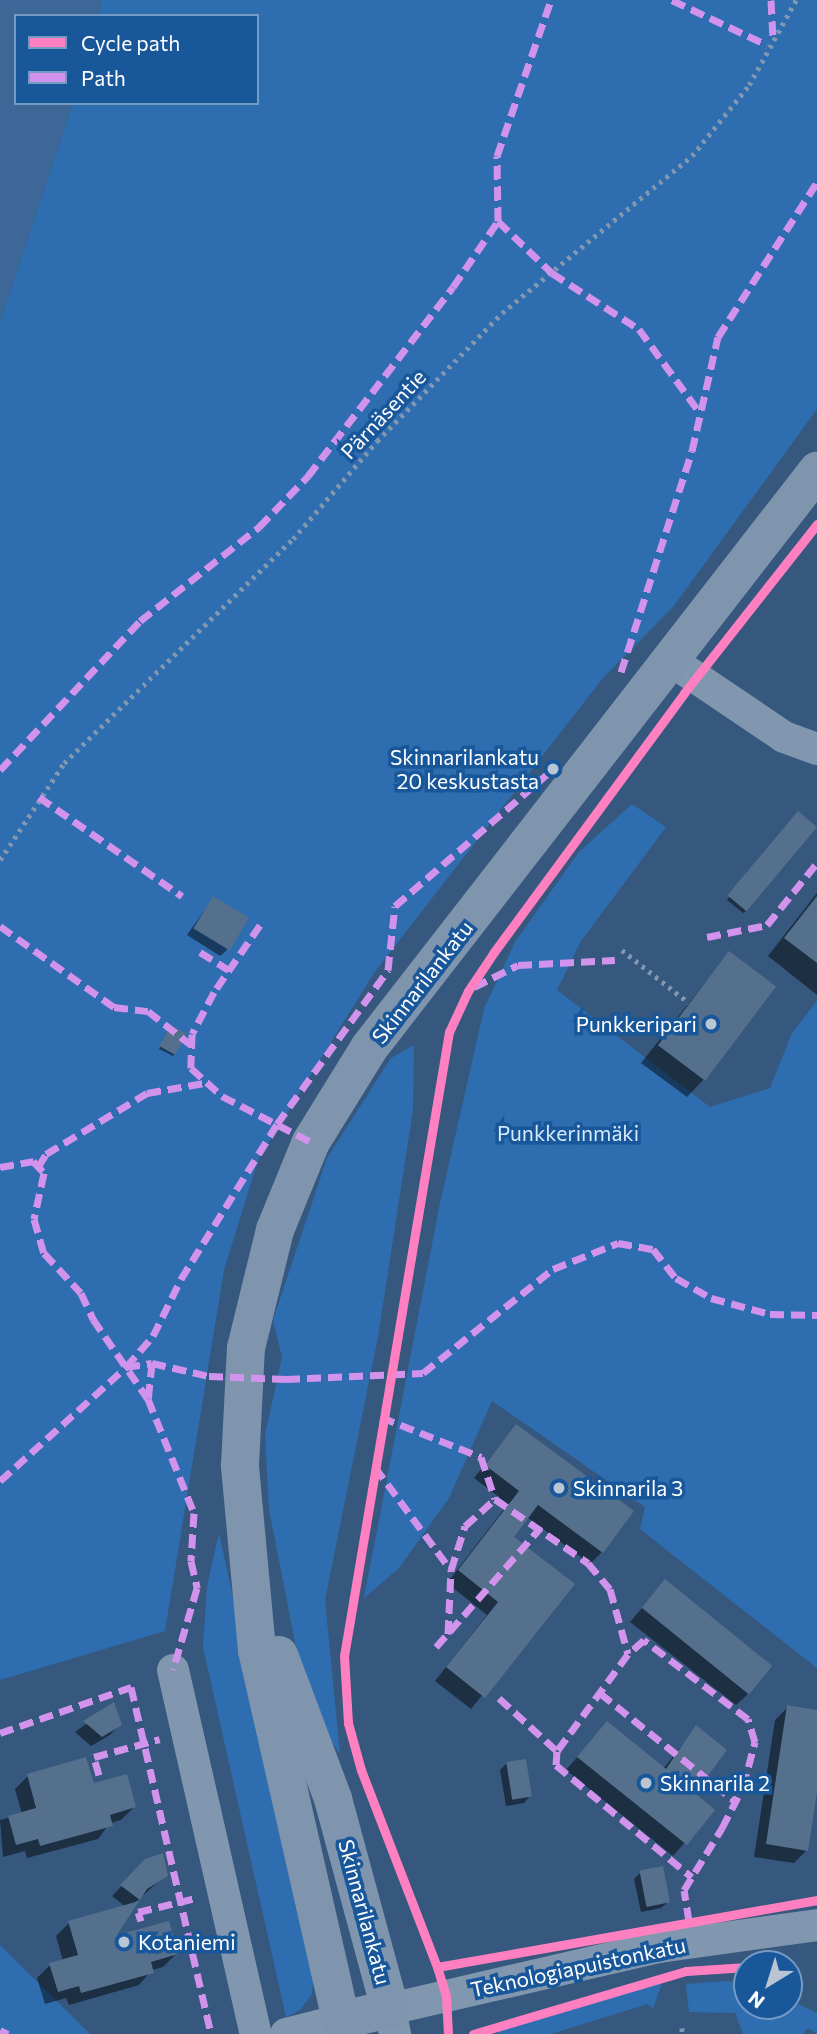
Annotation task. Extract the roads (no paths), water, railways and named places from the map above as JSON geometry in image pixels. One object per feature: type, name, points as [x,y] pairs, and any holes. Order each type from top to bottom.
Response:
[{"type":"main road","name":"Skinnarilankatu","points":[[343,2027],[257,1650],[240,1465],[246,1348],[275,1230],[312,1143],[369,1048],[673,662],[817,471]]},
{"type":"main road","name":"Skinnarilankatu","points":[[251,1582],[332,1799],[367,1912],[393,2022]]},
{"type":"main road","name":"Skinnarilankatu","points":[[270,1706],[290,1751],[339,1946],[362,1984],[393,2022]]},
{"type":"main road","name":"Teknologiapuistonkatu","points":[[343,2027],[393,2022]]},
{"type":"street","points":[[673,662],[785,737],[817,749]]},
{"type":"street","points":[[173,1670],[256,2034]]},
{"type":"street","name":"Teknologiapuistonkatu","points":[[393,2022],[659,1947],[817,1925]]},
{"type":"street","points":[[286,2034],[343,2027]]},
{"type":"place","name":"Skinnarilankatu 20 keskustasta","points":[[553,769]]},
{"type":"place","name":"Punkkeripari","points":[[711,1024]]},
{"type":"place","name":"Skinnarila 3","points":[[559,1488]]},
{"type":"place","name":"Skinnarila 2","points":[[646,1783]]},
{"type":"place","name":"Kotaniemi","points":[[124,1942]]},
{"type":"park label","name":"Punkkerinmäki","points":[[568,1133]]}]
